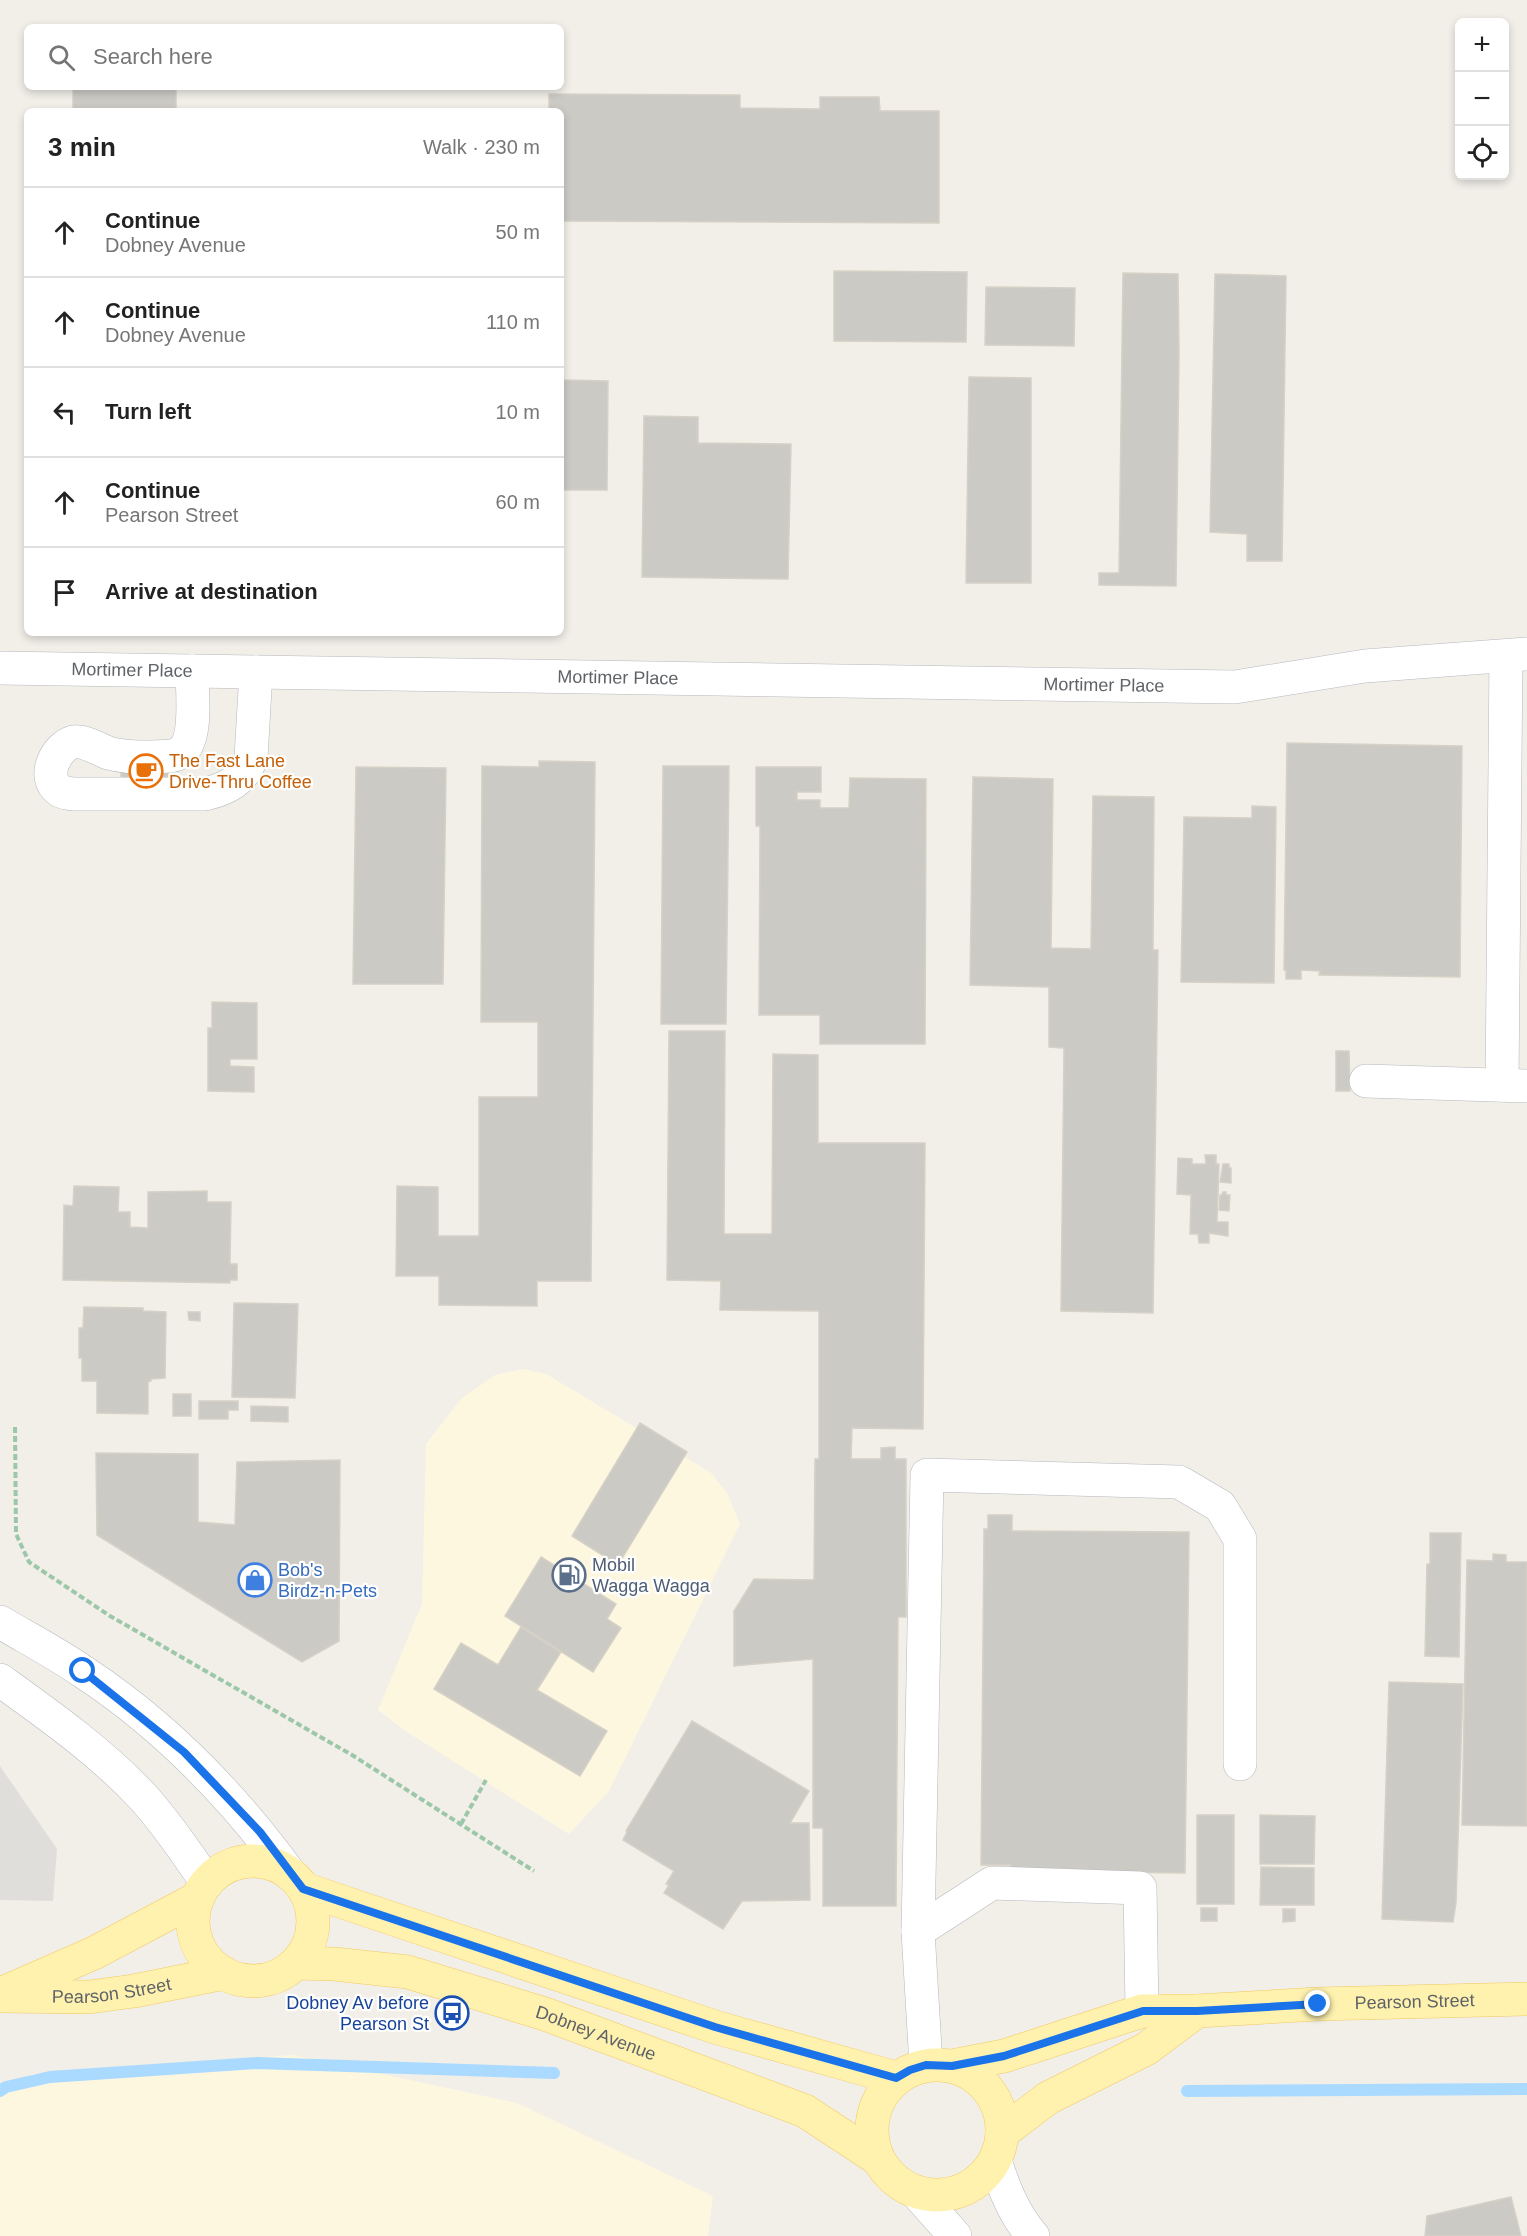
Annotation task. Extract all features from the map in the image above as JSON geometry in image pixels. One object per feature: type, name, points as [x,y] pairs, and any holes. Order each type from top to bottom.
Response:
[{"type":"main road","points":[[297,1881],[312,1907],[313,1927],[308,1947],[296,1963],[274,1978],[257,1981],[240,1980],[224,1973],[210,1962],[200,1948],[194,1932],[194,1914],[202,1890],[221,1871],[237,1863],[256,1861],[274,1864],[297,1881],[715,2027],[896,2078]]},
{"type":"main road","name":"Pearson Street","points":[[0,1995],[94,1953],[202,1890]]},
{"type":"main road","name":"Dobney Avenue","points":[[296,1963],[408,1971],[545,2014],[805,2111],[878,2159]]},
{"type":"main road","name":"Pearson Street","points":[[0,1995],[89,1997],[134,1991],[224,1973]]},
{"type":"main road","name":"Pearson Street","points":[[939,2066],[1004,2056],[1143,2011],[1527,1999]]},
{"type":"main road","points":[[998,2147],[999,2110],[989,2091],[972,2075],[939,2066],[910,2070],[896,2078],[884,2091],[875,2107],[872,2142],[878,2159],[888,2173],[901,2185],[916,2192],[934,2196],[952,2194],[969,2187],[983,2176],[998,2147],[1048,2098],[1146,2049],[1197,2011]]},
{"type":"street","name":"Mortimer Place","points":[[0,668],[1235,687],[1365,666],[1516,655]]},
{"type":"street","points":[[1366,1081],[1515,1086],[1516,655]]},
{"type":"street","points":[[192,670],[191,730],[187,744],[180,753],[167,756],[122,757],[79,741],[71,742],[55,757],[51,768],[55,786],[61,791],[72,794],[205,795],[232,784],[248,768],[252,758],[256,672]]},
{"type":"street","points":[[939,2066],[918,1931],[927,1475],[1179,1482],[1220,1506],[1240,1539],[1240,1764]]},
{"type":"street","points":[[0,1622],[83,1671],[184,1752],[260,1832],[297,1881]]},
{"type":"street","points":[[0,1680],[99,1754],[143,1797],[176,1836],[202,1890]]},
{"type":"street","points":[[918,1931],[992,1883],[1140,1888],[1143,2011]]},
{"type":"street","points":[[998,2147],[1007,2195],[1025,2227],[1033,2236]]},
{"type":"street","points":[[916,2192],[955,2236]]},
{"type":"path","points":[[15,1427],[16,1534],[29,1562],[110,1616],[352,1755],[534,1871]]},
{"type":"path","points":[[461,1824],[486,1780]]},
{"type":"shaded area","name":"Mobil Wagga Wagga","points":[[523,1369],[546,1374],[711,1473],[727,1493],[740,1524],[609,1791],[569,1834],[410,1734],[378,1710],[422,1604],[426,1444],[461,1399],[495,1375]]},
{"type":"shaded area","points":[[0,1766],[57,1849],[53,1901],[0,1900]]},
{"type":"shaded area","points":[[293,2055],[517,2103],[713,2196],[708,2236],[0,2236],[0,2097],[31,2074]]},
{"type":"building","points":[[73,90],[176,90],[176,108],[73,108]]},
{"type":"building","points":[[549,94],[740,95],[740,108],[820,109],[820,97],[879,97],[880,111],[939,111],[939,223],[564,221],[564,108],[549,108]]},
{"type":"building","points":[[834,271],[967,272],[966,342],[834,341]]},
{"type":"building","points":[[1123,273],[1178,274],[1176,586],[1099,585],[1099,573],[1119,573]]},
{"type":"building","points":[[1215,274],[1286,276],[1282,561],[1247,561],[1247,534],[1210,532]]},
{"type":"building","points":[[986,287],[1075,288],[1074,346],[985,345]]},
{"type":"building","points":[[969,377],[1031,378],[1031,583],[966,583]]},
{"type":"building","points":[[564,380],[608,381],[607,490],[564,490]]},
{"type":"building","points":[[644,416],[698,417],[698,443],[791,444],[788,579],[642,577]]},
{"type":"building","points":[[1287,743],[1462,746],[1460,977],[1319,975],[1320,971],[1301,970],[1301,979],[1286,979],[1286,970],[1284,970]]},
{"type":"building","points":[[539,761],[595,762],[591,1281],[537,1281],[537,1306],[439,1305],[439,1276],[396,1276],[397,1186],[438,1187],[438,1236],[479,1236],[479,1097],[538,1097],[538,1022],[481,1022],[482,766],[539,767]]},
{"type":"building","name":"The Fast Lane Drive-Thru Coffee","points":[[121,765],[171,765],[170,787],[121,787]]},
{"type":"building","points":[[663,766],[729,766],[726,1024],[661,1024]]},
{"type":"building","points":[[356,767],[446,768],[443,984],[353,984]]},
{"type":"building","points":[[756,767],[821,767],[821,792],[797,792],[797,800],[820,800],[820,808],[849,808],[850,778],[926,779],[925,1044],[820,1044],[820,1015],[759,1015],[760,826],[756,826]]},
{"type":"building","points":[[973,777],[1053,779],[1051,948],[1091,949],[1093,796],[1154,797],[1153,950],[1158,950],[1153,1313],[1061,1311],[1064,1048],[1049,1047],[1049,987],[970,985]]},
{"type":"building","points":[[1252,806],[1276,807],[1274,983],[1181,982],[1184,817],[1252,818]]},
{"type":"building","points":[[212,1002],[257,1003],[257,1059],[230,1059],[230,1066],[254,1067],[254,1092],[208,1091],[208,1028],[212,1028]]},
{"type":"building","points":[[669,1031],[725,1031],[724,1234],[772,1234],[773,1054],[818,1055],[818,1143],[925,1143],[923,1429],[852,1428],[851,1459],[881,1459],[881,1448],[895,1447],[895,1459],[906,1459],[906,1617],[898,1617],[896,1906],[823,1906],[823,1828],[813,1828],[813,1659],[734,1666],[734,1611],[754,1579],[814,1580],[815,1459],[819,1459],[819,1311],[720,1310],[721,1281],[667,1280]]},
{"type":"building","points":[[1336,1051],[1349,1051],[1350,1091],[1336,1091]]},
{"type":"building","points":[[1205,1155],[1216,1155],[1216,1164],[1219,1164],[1217,1222],[1228,1222],[1228,1236],[1209,1233],[1209,1243],[1199,1243],[1198,1234],[1190,1234],[1191,1195],[1177,1194],[1178,1158],[1192,1159],[1192,1164],[1206,1164]]},
{"type":"building","points":[[1223,1164],[1229,1164],[1231,1168],[1231,1183],[1220,1182]]},
{"type":"building","points":[[74,1186],[119,1187],[118,1212],[130,1212],[130,1227],[148,1228],[148,1192],[207,1191],[207,1202],[231,1202],[230,1264],[237,1264],[237,1280],[230,1280],[230,1283],[63,1280],[64,1205],[73,1206]]},
{"type":"building","points":[[1223,1192],[1230,1195],[1229,1211],[1219,1210],[1220,1195]]},
{"type":"building","points":[[234,1303],[298,1304],[295,1398],[232,1397]]},
{"type":"building","points":[[84,1307],[143,1308],[143,1311],[166,1312],[165,1378],[151,1379],[148,1382],[148,1414],[97,1413],[97,1381],[82,1381],[82,1358],[79,1358],[79,1328],[83,1328]]},
{"type":"building","points":[[188,1312],[200,1312],[200,1321],[189,1320]]},
{"type":"building","points":[[173,1394],[191,1394],[191,1416],[173,1416]]},
{"type":"building","points":[[199,1401],[238,1401],[238,1410],[228,1410],[228,1419],[199,1419]]},
{"type":"building","points":[[251,1406],[288,1407],[288,1422],[251,1421]]},
{"type":"building","points":[[640,1423],[687,1452],[618,1565],[572,1536]]},
{"type":"building","name":"Bob's Birdz-n-Pets","points":[[96,1453],[198,1454],[198,1522],[235,1525],[237,1462],[340,1460],[339,1641],[302,1662],[97,1535]]},
{"type":"building","points":[[988,1515],[1012,1515],[1012,1531],[1189,1532],[1185,1873],[1011,1871],[1011,1865],[981,1865],[984,1529],[988,1529]]},
{"type":"building","points":[[1430,1533],[1461,1533],[1459,1657],[1425,1656]]},
{"type":"building","points":[[1493,1554],[1506,1555],[1506,1562],[1527,1562],[1527,1826],[1462,1825],[1467,1560],[1493,1561]]},
{"type":"building","points":[[541,1557],[616,1604],[607,1619],[621,1628],[593,1672],[505,1616]]},
{"type":"building","points":[[521,1627],[561,1652],[537,1690],[607,1731],[580,1776],[434,1689],[461,1643],[498,1665]]},
{"type":"building","points":[[1389,1682],[1463,1684],[1456,1903],[1453,1922],[1382,1919]]},
{"type":"building","points":[[692,1721],[809,1791],[790,1823],[809,1823],[810,1900],[742,1901],[723,1929],[664,1893],[669,1885],[666,1884],[674,1871],[623,1840],[626,1831]]},
{"type":"building","points":[[1197,1815],[1234,1815],[1234,1904],[1197,1904]]},
{"type":"building","points":[[1260,1815],[1315,1816],[1314,1864],[1260,1864]]},
{"type":"building","points":[[1261,1867],[1314,1868],[1314,1905],[1260,1905]]},
{"type":"building","points":[[1201,1908],[1217,1908],[1217,1921],[1201,1921]]},
{"type":"building","points":[[1283,1909],[1295,1909],[1295,1921],[1283,1922]]},
{"type":"building","points":[[1511,2197],[1521,2236],[1425,2236],[1427,2216]]},
{"type":"waterway","points":[[0,2091],[6,2087],[50,2077],[257,2063],[554,2073]]},
{"type":"waterway","points":[[1187,2091],[1527,2089]]},
{"type":"place","name":"The Fast Lane Drive-Thru Coffee","points":[[146,771]]},
{"type":"place","name":"Mobil Wagga Wagga","points":[[569,1575]]},
{"type":"place","name":"Bob's Birdz-n-Pets","points":[[255,1580]]},
{"type":"place","name":"Dobney Av before Pearson St","points":[[452,2013]]},
{"type":"route","points":[[83,1671],[184,1752],[260,1832],[303,1889],[755,2040],[896,2078],[926,2065],[952,2066],[1004,2056],[1143,2011],[1197,2011],[1318,2004]]}]
